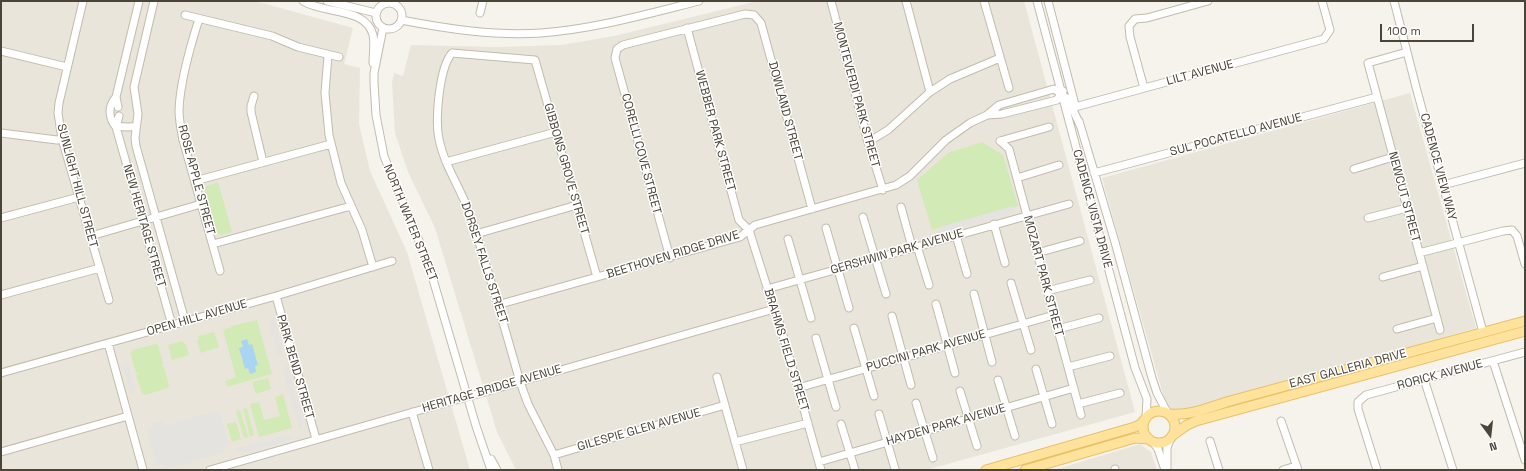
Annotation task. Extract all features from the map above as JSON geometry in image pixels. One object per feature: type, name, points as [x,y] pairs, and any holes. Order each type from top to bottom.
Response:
[{"type":"main road","name":"EAST GALLERIA DRIVE","points":[[1168,413],[1182,415],[1193,413],[1230,401],[1525,321]]},
{"type":"main road","name":"EAST GALLERIA DRIVE","points":[[1172,436],[1187,425],[1196,421],[1525,331]]},
{"type":"main road","points":[[986,470],[1137,426],[1151,413],[1157,410],[1168,413],[1174,419],[1176,426],[1172,436],[1163,442],[1135,438],[1025,470]]},
{"type":"main road","points":[[1146,418],[1143,429],[1146,436],[1151,440]]},
{"type":"street","name":"SUNLIGHT HILL STREET","points":[[83,1],[67,67],[58,113],[62,138],[109,300]]},
{"type":"street","name":"NEW HERITAGE STREET","points":[[118,107],[116,97],[139,1]]},
{"type":"street","name":"NEW HERITAGE STREET","points":[[154,1],[134,87],[138,108],[135,138],[186,321]]},
{"type":"street","points":[[303,1],[352,15],[368,24],[374,37],[372,53],[374,73]]},
{"type":"street","points":[[327,1],[376,13]]},
{"type":"street","points":[[480,13],[483,1]]},
{"type":"street","points":[[402,20],[471,31],[534,33],[568,30],[604,24],[699,1]]},
{"type":"street","name":"MONTEVERDI PARK STREET","points":[[831,1],[868,142],[883,190]]},
{"type":"street","points":[[906,1],[930,92]]},
{"type":"street","points":[[984,1],[1009,88]]},
{"type":"street","name":"CADENCE VISTA DRIVE","points":[[1037,1],[1135,368],[1147,399],[1146,418]]},
{"type":"street","name":"CADENCE VISTA DRIVE","points":[[1046,1],[1080,125],[1115,242],[1153,382],[1168,413]]},
{"type":"street","points":[[1144,88],[1130,37],[1129,26],[1135,19],[1147,18],[1206,1]]},
{"type":"street","name":"LILT AVENUE","points":[[1075,107],[1324,39],[1330,30],[1322,1]]},
{"type":"street","name":"CADENCE VIEW WAY","points":[[1394,1],[1483,332]]},
{"type":"street","points":[[383,3],[399,5],[402,20],[396,28],[383,28],[377,22],[376,13],[383,3]]},
{"type":"street","name":"DOWLAND STREET","points":[[687,28],[745,14],[754,15],[761,23],[812,209]]},
{"type":"street","points":[[185,15],[272,36],[298,47],[328,56],[339,57]]},
{"type":"street","name":"ROSE APPLE STREET","points":[[199,19],[184,76],[179,110],[183,140],[220,271]]},
{"type":"street","name":"NORTH WATER STREET","points":[[383,28],[374,73],[376,115],[384,156],[412,222],[432,276],[480,438],[491,470]]},
{"type":"street","name":"CORELLI COVE STREET","points":[[670,258],[615,58],[617,49],[623,45],[687,28]]},
{"type":"street","name":"WEBBER PARK STREET","points":[[687,28],[739,220],[749,230]]},
{"type":"street","points":[[1,51],[67,67]]},
{"type":"street","name":"NEWCUT STREET","points":[[1407,52],[1368,64],[1440,330]]},
{"type":"street","name":"GIBBONS GROVE STREET","points":[[452,54],[535,60],[597,277]]},
{"type":"street","name":"DORSEY FALLS STREET","points":[[452,54],[445,66],[437,111],[439,140],[446,162],[466,204],[498,305],[520,382],[535,418],[554,455],[558,470]]},
{"type":"street","points":[[328,56],[325,92],[331,144],[341,183],[365,236],[373,267]]},
{"type":"street","points":[[868,142],[888,130],[930,92],[950,79],[1000,58]]},
{"type":"street","points":[[1068,80],[1061,93],[1069,101],[1080,125]]},
{"type":"street","name":"BEETHOVEN RIDGE DRIVE","points":[[498,305],[670,258],[740,237],[756,225],[883,190],[896,185],[910,176],[946,140],[970,123],[987,115],[999,105],[1054,89],[1061,93],[1057,100],[1002,114],[987,115]]},
{"type":"street","points":[[254,96],[251,112],[263,162]]},
{"type":"street","name":"NEW HERITAGE STREET","points":[[116,97],[111,102],[111,120],[116,127],[172,325]]},
{"type":"street","name":"SUL POCATELLO AVENUE","points":[[1094,173],[1377,97]]},
{"type":"street","points":[[119,116],[116,127],[122,126],[131,128],[136,126]]},
{"type":"street","name":"MOZART PARK STREET","points":[[1049,127],[1000,141],[1009,149],[1081,415]]},
{"type":"street","points":[[446,162],[556,132]]},
{"type":"street","points":[[1,133],[57,140],[62,138]]},
{"type":"street","points":[[195,181],[331,144]]},
{"type":"street","points":[[1354,169],[1393,157]]},
{"type":"street","points":[[1443,185],[1525,163]]},
{"type":"street","points":[[1016,178],[1059,165]]},
{"type":"street","points":[[1,218],[79,197]]},
{"type":"street","points":[[91,236],[201,204]]},
{"type":"street","name":"GERSHWIN PARK AVENUE","points":[[768,289],[1069,204]]},
{"type":"street","points":[[476,234],[577,205]]},
{"type":"street","points":[[213,244],[351,206]]},
{"type":"street","points":[[901,207],[929,285]]},
{"type":"street","points":[[1368,218],[1407,208]]},
{"type":"street","points":[[863,217],[886,294]]},
{"type":"street","points":[[994,224],[1004,263]]},
{"type":"street","points":[[826,228],[849,308]]},
{"type":"street","name":"BRAHMS FIELD STREET","points":[[749,230],[779,321],[821,470]]},
{"type":"street","points":[[1419,253],[1512,230],[1516,236],[1525,264]]},
{"type":"street","points":[[956,235],[967,274]]},
{"type":"street","points":[[788,239],[811,318]]},
{"type":"street","points":[[1037,253],[1080,241]]},
{"type":"street","name":"OPEN HILL AVENUE","points":[[1,372],[276,296],[392,261]]},
{"type":"street","points":[[1383,277],[1423,266]]},
{"type":"street","points":[[1,295],[100,268]]},
{"type":"street","points":[[1047,290],[1090,280]]},
{"type":"street","points":[[1011,283],[1031,350]]},
{"type":"street","points":[[974,294],[992,362]]},
{"type":"street","name":"PARK BEND STREET","points":[[276,296],[316,439]]},
{"type":"street","points":[[936,304],[955,373]]},
{"type":"street","name":"HERITAGE BRIDGE AVENUE","points":[[210,470],[232,467],[316,439],[774,309]]},
{"type":"street","name":"PUCCINI PARK AVENUE","points":[[798,388],[1054,315]]},
{"type":"street","points":[[892,316],[911,385]]},
{"type":"street","points":[[1058,329],[1099,318]]},
{"type":"street","points":[[1397,329],[1436,318]]},
{"type":"street","points":[[854,328],[874,396]]},
{"type":"street","points":[[816,338],[836,407]]},
{"type":"street","points":[[108,343],[143,470]]},
{"type":"street","name":"RORICK AVENUE","points":[[1377,470],[1358,409],[1358,402],[1366,395],[1525,352]]},
{"type":"street","points":[[1068,366],[1110,356]]},
{"type":"street","points":[[1492,361],[1525,460]]},
{"type":"street","points":[[1036,369],[1052,424]]},
{"type":"street","points":[[717,377],[743,470]]},
{"type":"street","points":[[1424,379],[1453,470]]},
{"type":"street","points":[[998,380],[1015,436]]},
{"type":"street","name":"HAYDEN PARK AVENUE","points":[[819,462],[1074,388]]},
{"type":"street","points":[[960,391],[977,446]]},
{"type":"street","points":[[1078,404],[1120,393]]},
{"type":"street","points":[[916,404],[933,458]]},
{"type":"street","name":"GILESPIE GLEN AVENUE","points":[[554,455],[724,405]]},
{"type":"street","points":[[412,412],[429,470]]},
{"type":"street","points":[[879,414],[895,469]]},
{"type":"street","points":[[1,452],[128,416]]},
{"type":"street","points":[[1281,421],[1297,468],[1283,470]]},
{"type":"street","points":[[735,442],[808,423]]},
{"type":"street","points":[[841,424],[855,470]]},
{"type":"street","points":[[1166,470],[1167,448],[1172,436]]},
{"type":"street","name":"NORTH WATER STREET","points":[[480,438],[497,470]]},
{"type":"street","points":[[1151,440],[1158,449],[1166,470]]},
{"type":"street","points":[[1210,441],[1219,470]]},
{"type":"shaded area","points":[[1,1],[255,1],[353,28],[344,64],[360,68],[359,124],[370,171],[407,252],[470,470],[1,470]]},
{"type":"shaded area","points":[[758,1],[1024,1],[1135,412],[926,470],[516,470],[497,432],[435,228],[408,172],[395,133],[392,82],[394,73],[403,76],[411,45],[497,47],[562,45],[614,36]]},
{"type":"shaded area","points":[[1410,93],[1476,328],[1187,410],[1171,410],[1164,398],[1102,178]]},
{"type":"shaded area","points":[[1013,206],[1014,212],[939,234],[937,228]]},
{"type":"shaded area","points":[[274,318],[283,350],[279,358],[269,325]]},
{"type":"shaded area","points":[[127,360],[135,388],[131,395],[123,366]]},
{"type":"shaded area","points":[[287,364],[303,422],[299,429],[283,373]]},
{"type":"shaded area","points":[[219,410],[229,445],[224,448],[225,452],[164,470],[162,464],[157,466],[147,430],[152,428],[151,423],[163,420],[166,425]]},
{"type":"shaded area","points":[[286,435],[293,439],[243,454],[235,449]]},
{"type":"shaded area","points":[[1140,444],[1151,452],[1157,470],[1054,470]]},
{"type":"green space","points":[[982,142],[1003,155],[1018,206],[932,230],[917,180],[948,153]]},
{"type":"green space","points":[[218,182],[232,232],[221,235],[217,233],[205,189],[207,186]]},
{"type":"green space","points":[[257,320],[272,374],[227,387],[225,381],[236,377],[223,330],[231,326]],"holes":[[[243,347],[254,350],[258,365],[255,366],[243,362],[241,355]]]},
{"type":"green space","points":[[214,332],[219,347],[201,353],[197,341],[199,340],[198,336]]},
{"type":"green space","points":[[183,341],[184,344],[186,344],[189,355],[172,360],[168,345]]},
{"type":"green space","points":[[156,344],[158,345],[163,364],[162,366],[164,367],[169,386],[168,388],[145,395],[142,393],[136,375],[138,373],[136,372],[130,353],[132,350]]},
{"type":"green space","points":[[268,378],[271,389],[256,394],[252,382]]},
{"type":"green space","points":[[283,394],[292,428],[259,437],[250,404],[259,402],[264,420],[280,416],[275,397]]},
{"type":"green space","points":[[247,408],[254,435],[250,437],[243,409]]},
{"type":"green space","points":[[240,410],[248,437],[244,438],[236,411]]},
{"type":"green space","points":[[236,422],[241,439],[232,442],[227,424]]},
{"type":"water","points":[[247,339],[249,345],[252,344],[258,365],[255,366],[256,372],[250,374],[248,368],[245,369],[239,348],[243,347],[241,341]]}]
